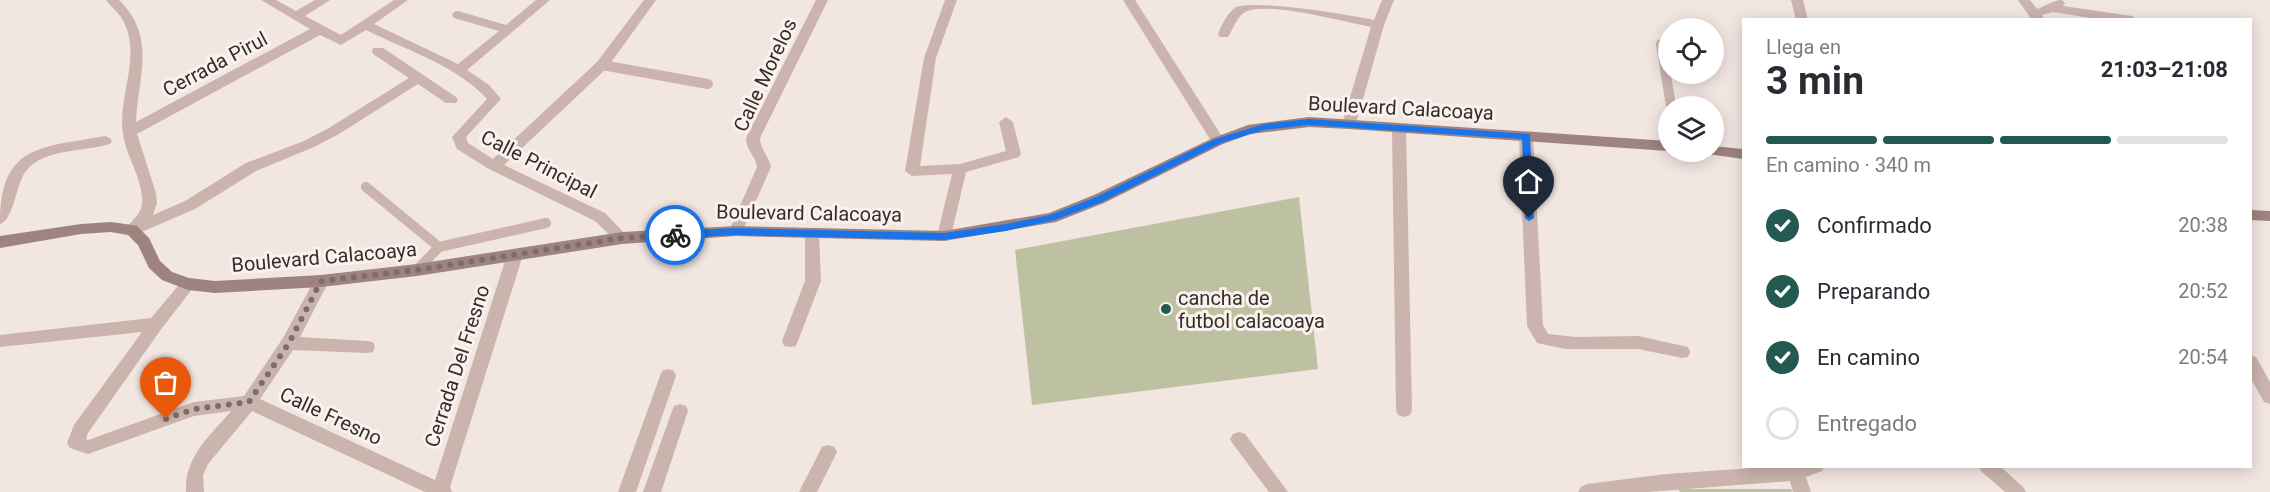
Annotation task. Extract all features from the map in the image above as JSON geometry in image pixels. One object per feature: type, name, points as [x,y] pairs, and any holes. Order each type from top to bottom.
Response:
[{"type":"street","points":[[112,0],[132,23],[138,45],[129,132],[149,198],[148,211],[132,230]]},
{"type":"street","points":[[267,0],[341,41],[402,0]]},
{"type":"street","points":[[297,15],[324,0]]},
{"type":"street","points":[[459,71],[544,0]]},
{"type":"street","points":[[494,166],[602,64],[650,0]]},
{"type":"street","name":"Calle Morelos","points":[[736,231],[764,167],[762,157],[753,147],[753,138],[822,0]]},
{"type":"street","points":[[951,0],[930,58],[912,171],[960,169],[1014,154],[1006,122]]},
{"type":"street","points":[[1129,0],[1218,141]]},
{"type":"street","points":[[1349,124],[1378,25],[1388,0]]},
{"type":"street","points":[[1797,0],[1802,18]]},
{"type":"street","points":[[2024,0],[2037,16],[2056,4],[2122,18]]},
{"type":"street","points":[[1224,34],[1230,19],[1244,8],[1265,5],[1290,7],[1378,25]]},
{"type":"street","points":[[458,15],[509,30]]},
{"type":"street","name":"Calle Principal","points":[[364,25],[459,71],[489,91],[494,99],[487,109],[466,126],[459,137],[462,146],[494,166],[600,217],[622,238]]},
{"type":"street","name":"Cerrada Pirul","points":[[129,132],[319,30]]},
{"type":"street","points":[[378,51],[451,100]]},
{"type":"street","points":[[0,242],[81,229],[111,227],[132,230],[190,206],[251,167],[334,132],[418,78]]},
{"type":"street","name":"Boulevard Calacoaya","points":[[132,230],[144,242],[154,264],[167,276],[188,284],[215,287],[321,281],[417,270],[622,238],[736,231],[944,236],[1006,227],[1051,218],[1099,199],[1218,141],[1248,130],[1280,124],[1309,122],[1349,124],[1658,145]]},
{"type":"street","points":[[1399,129],[1404,410]]},
{"type":"street","points":[[1526,137],[1535,326],[1543,339],[1559,343],[1630,341],[1682,352]]},
{"type":"street","points":[[0,219],[18,171],[24,163],[46,153],[105,141]]},
{"type":"street","points":[[1724,152],[1742,154]]},
{"type":"street","points":[[944,236],[960,169]]},
{"type":"street","points":[[2252,215],[2270,216]]},
{"type":"street","points":[[790,341],[813,281],[812,234]]},
{"type":"street","name":"Cerrada Del Fresno","points":[[441,491],[515,255]]},
{"type":"street","points":[[195,492],[194,475],[202,459],[249,402],[289,343],[321,281]]},
{"type":"street","name":"Calle Fresno","points":[[188,284],[156,324],[80,430],[76,443],[88,447],[194,409],[249,402],[441,491]]},
{"type":"street","points":[[0,341],[156,324]]},
{"type":"street","points":[[289,343],[367,347]]},
{"type":"street","points":[[2252,366],[2270,397]]},
{"type":"street","points":[[627,492],[668,376]]},
{"type":"street","points":[[652,492],[680,411]]},
{"type":"street","points":[[1239,439],[1279,492]]},
{"type":"street","points":[[808,492],[828,452]]},
{"type":"street","points":[[1587,492],[1670,487],[1796,473],[1810,468]]},
{"type":"street","points":[[1989,468],[2017,492]]},
{"type":"street","points":[[1796,473],[1802,492]]},
{"type":"lane","points":[[602,64],[708,84]]},
{"type":"lane","points":[[366,187],[439,247]]},
{"type":"lane","points":[[417,270],[439,247],[546,223]]},
{"type":"green space","name":"cancha de futbol calacoaya","points":[[1299,197],[1318,369],[1032,405],[1015,250]]},
{"type":"green space","points":[[1678,489],[1791,489],[1792,492],[1680,492]]},
{"type":"way so far","points":[[166,419],[194,409],[249,402],[289,343],[321,281],[417,270],[622,238],[675,235]]},
{"type":"place","name":"cancha de futbol calacoaya","points":[[1166,309]]},
{"type":"route","points":[[675,235],[736,231],[944,236],[1006,227],[1051,218],[1099,199],[1218,141],[1248,130],[1309,122],[1526,137],[1529,218]]}]
